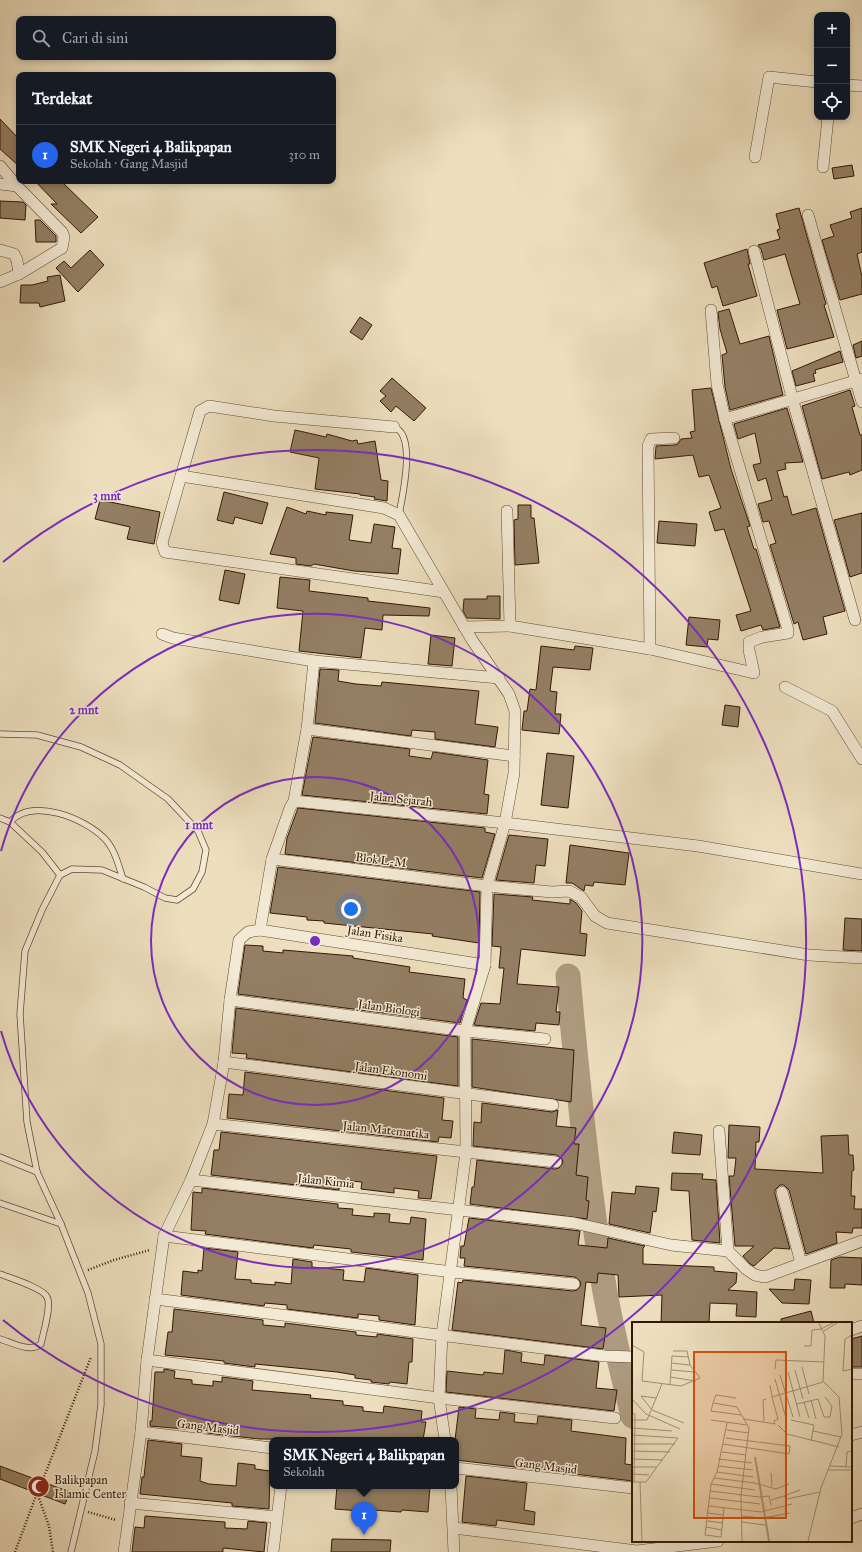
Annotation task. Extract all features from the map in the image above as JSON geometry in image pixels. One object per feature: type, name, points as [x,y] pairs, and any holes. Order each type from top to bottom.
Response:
[{"type":"street","points":[[756,157],[769,77],[814,82]]},
{"type":"street","points":[[850,85],[862,86]]},
{"type":"street","points":[[823,167],[828,120]]},
{"type":"street","points":[[0,166],[17,186],[62,232],[64,237],[62,248],[19,274],[0,282]]},
{"type":"street","points":[[0,184],[17,186]]},
{"type":"street","points":[[808,215],[859,380],[862,402]]},
{"type":"street","points":[[0,250],[14,254],[17,260],[19,274]]},
{"type":"street","points":[[754,251],[793,400],[856,620]]},
{"type":"street","points":[[464,627],[510,626],[650,650],[754,673],[749,650],[749,642],[762,637],[788,631],[716,384],[711,310]]},
{"type":"street","points":[[725,419],[859,380]]},
{"type":"street","points":[[394,427],[274,416],[209,406],[200,411],[162,543],[165,552],[444,592]]},
{"type":"street","points":[[650,650],[648,446],[651,439],[674,438]]},
{"type":"street","points":[[181,476],[384,508],[399,515],[464,627],[509,694],[515,711],[514,773],[505,823],[487,886],[485,964],[465,1032],[464,1094],[466,1152],[452,1272],[442,1335],[439,1398],[445,1437]]},
{"type":"street","points":[[507,511],[510,626]]},
{"type":"street","points":[[162,634],[173,638],[314,661],[498,678]]},
{"type":"street","points":[[124,1552],[141,1432],[155,1300],[164,1236],[191,1180],[213,1124],[224,1062],[230,1000],[239,940],[242,935],[252,930],[260,930],[272,859],[290,808],[294,801],[307,729],[314,661]]},
{"type":"street","points":[[785,687],[832,712],[862,758]]},
{"type":"street","points":[[307,729],[514,756]]},
{"type":"street","name":"Jalan Sejarah","points":[[294,801],[505,823],[698,846],[862,874]]},
{"type":"street","name":"Blok L-M","points":[[272,859],[487,886],[552,892],[569,891],[581,897],[595,916],[607,923],[808,955],[862,958]]},
{"type":"street","name":"Jalan Fisika","points":[[260,930],[485,964]]},
{"type":"street","name":"Jalan Biologi","points":[[230,1000],[465,1032],[545,1039]]},
{"type":"street","name":"Jalan Ekonomi","points":[[224,1062],[553,1105]]},
{"type":"street","name":"Jalan Matematika","points":[[213,1124],[556,1162]]},
{"type":"street","points":[[720,1131],[728,1251],[746,1269],[755,1275],[765,1277],[862,1241]]},
{"type":"street","name":"Jalan Kimia","points":[[191,1180],[574,1222],[671,1245],[728,1251]]},
{"type":"street","points":[[782,1192],[801,1263]]},
{"type":"street","points":[[164,1236],[452,1272],[574,1284]]},
{"type":"street","points":[[155,1300],[605,1356],[632,1357]]},
{"type":"street","points":[[852,1330],[862,1326]]},
{"type":"street","points":[[148,1360],[439,1398],[615,1418]]},
{"type":"street","name":"Gang Masjid","points":[[141,1432],[269,1448]]},
{"type":"street","points":[[852,1435],[862,1432]]},
{"type":"street","name":"Gang Masjid","points":[[459,1468],[630,1489]]},
{"type":"street","points":[[273,1552],[280,1489]]},
{"type":"street","points":[[451,1489],[454,1552]]},
{"type":"street","points":[[130,1503],[276,1517]]},
{"type":"street","points":[[852,1518],[862,1514]]},
{"type":"street","points":[[454,1528],[646,1551],[709,1542]]},
{"type":"lane","points":[[394,427],[401,432],[408,458],[399,515]]},
{"type":"lane","points":[[0,734],[37,735],[81,747],[120,765],[168,799],[198,831],[206,850],[202,872],[193,889],[177,900],[165,898],[102,870],[72,868],[60,875],[42,910],[25,951],[20,1006],[26,1122],[37,1172],[61,1224],[88,1293],[102,1344],[101,1405],[95,1451],[71,1552]]},
{"type":"lane","points":[[10,822],[15,816],[30,812],[56,812],[84,822],[104,838],[114,853],[123,879]]},
{"type":"lane","points":[[0,818],[10,822],[42,852],[60,875]]},
{"type":"lane","points":[[0,1157],[37,1172]]},
{"type":"lane","points":[[0,1202],[61,1224]]},
{"type":"lane","points":[[0,1274],[42,1292],[48,1299],[41,1344],[33,1349],[18,1346],[0,1338]]},
{"type":"path","points":[[80,1273],[114,1260],[146,1251],[162,1249]]},
{"type":"path","points":[[42,1482],[79,1392],[90,1359],[102,1344]]},
{"type":"path","points":[[15,1552],[37,1493],[49,1526],[53,1552]]},
{"type":"path","points":[[80,1510],[128,1523]]},
{"type":"building","points":[[0,119],[16,136],[16,163],[0,149]]},
{"type":"building","points":[[852,165],[854,176],[834,179],[832,168]]},
{"type":"building","points":[[38,184],[64,184],[98,217],[81,233],[51,204],[57,204]]},
{"type":"building","points":[[0,201],[23,202],[26,205],[25,220],[0,218]]},
{"type":"building","points":[[799,208],[826,304],[824,305],[834,337],[787,349],[777,310],[800,304],[785,254],[764,260],[761,249],[758,245],[780,239],[777,230],[780,229],[776,214]]},
{"type":"building","points":[[862,208],[862,252],[857,254],[862,277],[862,294],[840,300],[822,240],[834,236],[830,225],[852,218],[850,212]]},
{"type":"building","points":[[35,220],[40,220],[56,236],[56,242],[36,242]]},
{"type":"building","points":[[747,249],[750,264],[748,264],[757,296],[723,306],[717,286],[712,288],[704,263]]},
{"type":"building","points":[[90,250],[104,265],[78,292],[56,268],[64,261],[71,268]]},
{"type":"building","points":[[60,275],[65,301],[40,307],[39,303],[20,303],[21,285],[32,285],[48,281],[47,277]]},
{"type":"building","points":[[729,309],[740,344],[769,336],[783,395],[730,410],[725,387],[722,355],[727,353],[720,329],[718,312]]},
{"type":"building","points":[[360,317],[372,325],[362,340],[350,332]]},
{"type":"building","points":[[862,341],[862,356],[856,358],[853,345]]},
{"type":"building","points":[[840,351],[843,362],[815,370],[816,373],[813,374],[815,381],[796,386],[792,371]]},
{"type":"building","points":[[392,378],[426,408],[414,421],[396,406],[391,412],[380,401],[386,396],[380,391]]},
{"type":"building","points":[[711,388],[731,469],[750,526],[747,527],[754,549],[756,549],[780,627],[763,630],[761,625],[741,631],[736,615],[751,611],[724,529],[715,531],[709,512],[721,508],[709,475],[699,477],[693,455],[655,459],[656,446],[675,445],[678,444],[681,439],[692,438],[690,432],[695,431],[692,390]]},
{"type":"building","points":[[850,390],[855,406],[852,407],[860,435],[862,435],[862,470],[850,475],[849,472],[822,479],[802,406]]},
{"type":"building","points":[[787,408],[803,462],[785,463],[786,469],[777,471],[784,497],[787,496],[792,515],[816,508],[845,611],[823,617],[827,634],[803,640],[798,622],[794,624],[770,545],[776,543],[769,521],[763,522],[758,504],[772,500],[766,478],[758,481],[753,465],[761,463],[755,433],[738,439],[734,424]]},
{"type":"building","points":[[295,430],[326,437],[327,434],[352,441],[357,440],[358,444],[375,441],[381,480],[388,481],[387,501],[374,499],[375,497],[360,494],[315,489],[319,458],[290,452]]},
{"type":"building","points":[[224,492],[268,503],[262,524],[235,517],[233,524],[217,520]]},
{"type":"building","points":[[100,500],[160,512],[154,544],[127,539],[130,527],[95,519]]},
{"type":"building","points":[[518,505],[531,505],[531,518],[534,518],[539,563],[515,565],[514,520],[518,519]]},
{"type":"building","points":[[287,507],[306,514],[307,511],[326,515],[326,512],[353,515],[349,540],[371,543],[374,524],[395,527],[392,548],[401,549],[398,574],[354,571],[314,564],[311,566],[296,564],[296,558],[270,554]]},
{"type":"building","points":[[862,513],[862,573],[850,577],[834,520]]},
{"type":"building","points":[[659,521],[697,524],[695,546],[657,543]]},
{"type":"building","points":[[225,570],[245,574],[239,604],[219,600]]},
{"type":"building","points":[[280,577],[310,580],[309,591],[368,598],[368,601],[430,608],[429,616],[383,615],[382,630],[365,628],[361,658],[299,651],[303,611],[277,608]]},
{"type":"building","points":[[487,596],[500,596],[500,619],[467,618],[463,611],[464,599],[487,599]]},
{"type":"building","points":[[689,617],[720,620],[718,640],[708,639],[707,647],[686,645]]},
{"type":"building","points":[[431,635],[455,638],[452,666],[428,664]]},
{"type":"building","points":[[541,646],[574,650],[575,646],[593,648],[590,670],[553,667],[550,691],[557,692],[555,714],[561,714],[559,734],[522,730],[524,711],[527,711],[530,689],[536,690]]},
{"type":"building","points":[[320,669],[339,670],[338,681],[356,684],[381,686],[382,682],[479,691],[475,724],[498,727],[495,747],[435,739],[435,732],[412,730],[411,736],[315,723]]},
{"type":"building","points":[[725,705],[740,707],[738,727],[722,725]]},
{"type":"building","points":[[313,737],[410,749],[409,756],[431,759],[433,752],[488,760],[484,794],[489,795],[487,814],[302,795]]},
{"type":"building","points":[[547,753],[574,756],[568,808],[541,805]]},
{"type":"building","points":[[298,808],[485,828],[485,832],[495,834],[482,878],[285,854],[287,838]]},
{"type":"building","points":[[509,835],[548,839],[545,866],[536,865],[534,883],[496,880]]},
{"type":"building","points":[[570,845],[629,853],[625,885],[594,882],[593,886],[585,885],[584,891],[572,883],[566,883]]},
{"type":"building","points":[[278,867],[480,892],[479,943],[432,936],[433,934],[324,923],[324,921],[307,920],[307,917],[270,913]]},
{"type":"building","points":[[494,894],[533,897],[532,900],[570,904],[570,899],[576,903],[582,911],[580,933],[587,934],[585,956],[521,949],[517,984],[559,987],[556,1012],[560,1012],[559,1025],[536,1023],[535,1031],[474,1025],[481,1003],[500,1004],[504,968],[499,968],[501,947],[492,946]]},
{"type":"building","points":[[845,918],[862,919],[862,951],[843,950]]},
{"type":"building","points":[[245,945],[263,946],[263,951],[283,953],[283,950],[353,956],[353,958],[410,967],[409,972],[465,979],[463,998],[467,1000],[460,1023],[238,994]]},
{"type":"building","points":[[236,1008],[458,1037],[458,1086],[246,1058],[247,1054],[232,1053]]},
{"type":"building","points":[[472,1039],[574,1050],[571,1102],[472,1087]]},
{"type":"building","points":[[245,1072],[444,1098],[442,1120],[453,1121],[451,1138],[439,1137],[438,1142],[227,1118],[229,1094],[243,1095]]},
{"type":"building","points":[[482,1103],[552,1112],[558,1110],[556,1126],[576,1128],[574,1144],[579,1144],[576,1175],[588,1177],[586,1200],[589,1201],[587,1219],[470,1204],[472,1187],[474,1187],[477,1160],[555,1169],[559,1168],[563,1163],[562,1159],[557,1155],[473,1146],[474,1122],[481,1123]]},
{"type":"building","points":[[729,1125],[760,1127],[759,1142],[756,1142],[755,1169],[823,1173],[821,1136],[848,1135],[849,1155],[853,1155],[854,1170],[852,1171],[851,1196],[855,1196],[854,1209],[862,1209],[862,1228],[853,1228],[852,1233],[836,1232],[837,1243],[806,1254],[789,1190],[784,1185],[780,1185],[775,1190],[775,1194],[790,1249],[774,1248],[754,1266],[750,1264],[743,1256],[754,1246],[735,1246],[729,1176],[734,1176],[736,1158],[728,1158]]},
{"type":"building","points":[[221,1132],[437,1156],[431,1199],[418,1198],[419,1191],[394,1188],[394,1193],[361,1189],[362,1182],[340,1180],[339,1190],[211,1175],[214,1150],[219,1150]]},
{"type":"building","points":[[674,1132],[702,1135],[700,1155],[672,1153]]},
{"type":"building","points":[[672,1173],[703,1174],[702,1179],[716,1180],[720,1243],[692,1240],[689,1191],[671,1190]]},
{"type":"building","points":[[636,1186],[659,1188],[656,1212],[653,1211],[650,1233],[609,1224],[612,1192],[635,1194]]},
{"type":"building","points":[[202,1188],[338,1204],[338,1208],[353,1209],[352,1215],[374,1217],[374,1213],[390,1214],[389,1222],[410,1224],[411,1217],[426,1219],[423,1260],[351,1252],[351,1249],[314,1245],[313,1248],[205,1234],[206,1231],[191,1230],[193,1192],[202,1193]]},
{"type":"building","points":[[469,1218],[580,1231],[578,1245],[607,1248],[608,1238],[645,1246],[643,1248],[643,1264],[714,1267],[714,1271],[737,1273],[736,1283],[728,1290],[757,1292],[756,1317],[736,1316],[737,1304],[710,1303],[709,1322],[661,1322],[662,1295],[619,1297],[618,1275],[598,1273],[597,1283],[586,1282],[581,1325],[606,1328],[603,1349],[452,1330],[458,1282],[462,1283],[463,1280],[573,1291],[577,1290],[581,1285],[580,1281],[575,1277],[464,1266],[465,1258],[460,1258],[461,1246],[464,1246]]},
{"type":"building","points":[[204,1248],[238,1252],[235,1279],[251,1280],[251,1283],[275,1285],[275,1282],[291,1284],[293,1259],[312,1262],[312,1267],[344,1270],[343,1280],[364,1282],[366,1268],[418,1275],[415,1325],[379,1320],[379,1316],[358,1314],[358,1318],[287,1309],[287,1305],[265,1303],[264,1306],[181,1295],[183,1271],[198,1273],[198,1270],[202,1271]]},
{"type":"building","points":[[840,1257],[862,1258],[862,1285],[845,1284],[845,1288],[830,1288],[831,1260]]},
{"type":"building","points":[[795,1279],[811,1280],[809,1304],[782,1303],[769,1289],[794,1290]]},
{"type":"building","points":[[174,1309],[263,1320],[263,1325],[285,1327],[285,1323],[356,1332],[356,1335],[377,1337],[377,1334],[413,1339],[412,1362],[409,1362],[407,1384],[371,1382],[371,1380],[355,1378],[355,1375],[337,1372],[255,1364],[255,1367],[224,1363],[224,1361],[165,1355],[168,1332],[172,1332]]},
{"type":"building","points":[[811,1311],[814,1322],[781,1322],[781,1319]]},
{"type":"building","points":[[862,1336],[862,1367],[853,1367],[852,1339]]},
{"type":"building","points":[[505,1350],[522,1353],[521,1362],[544,1365],[545,1355],[599,1362],[596,1388],[617,1390],[614,1411],[446,1392],[447,1371],[483,1375],[484,1372],[503,1374]]},
{"type":"building","points":[[164,1369],[175,1371],[174,1378],[192,1380],[192,1384],[213,1386],[213,1381],[222,1382],[222,1377],[253,1381],[252,1390],[311,1395],[310,1398],[343,1401],[343,1405],[363,1407],[363,1411],[383,1413],[384,1406],[422,1411],[421,1422],[426,1422],[424,1437],[269,1437],[269,1439],[259,1439],[207,1433],[207,1431],[150,1426],[150,1421],[152,1421],[155,1372],[164,1372]]},
{"type":"building","points":[[459,1407],[476,1409],[475,1418],[499,1420],[500,1412],[515,1414],[514,1422],[537,1424],[538,1416],[572,1420],[571,1431],[626,1438],[625,1464],[632,1465],[632,1481],[459,1460],[459,1437],[455,1437]]},
{"type":"building","points":[[148,1440],[182,1444],[181,1456],[202,1458],[200,1481],[209,1484],[236,1486],[238,1463],[255,1465],[255,1469],[269,1471],[269,1509],[232,1506],[232,1503],[140,1494],[142,1477],[144,1477]]},
{"type":"building","name":"Balikpapan Islamic Center","points":[[0,1466],[70,1492],[65,1504],[0,1479]]},
{"type":"building","points":[[466,1476],[527,1483],[524,1510],[535,1512],[534,1525],[497,1520],[496,1526],[462,1522]]},
{"type":"building","points":[[337,1489],[430,1489],[428,1512],[373,1510],[373,1512],[335,1509]]},
{"type":"building","points":[[145,1516],[225,1522],[225,1528],[247,1529],[248,1521],[267,1523],[264,1552],[223,1548],[223,1552],[132,1552],[135,1527],[144,1528]]},
{"type":"building","points":[[332,1539],[391,1540],[390,1552],[331,1552]]},
{"type":"waterway","points":[[568,976],[583,1128],[597,1242],[609,1314],[632,1412]]},
{"type":"place","name":"Balikpapan Islamic Center","points":[[39,1487]]},
{"type":"place","name":"SMK Negeri 4 Balikpapan","points":[[364,1535]]}]
